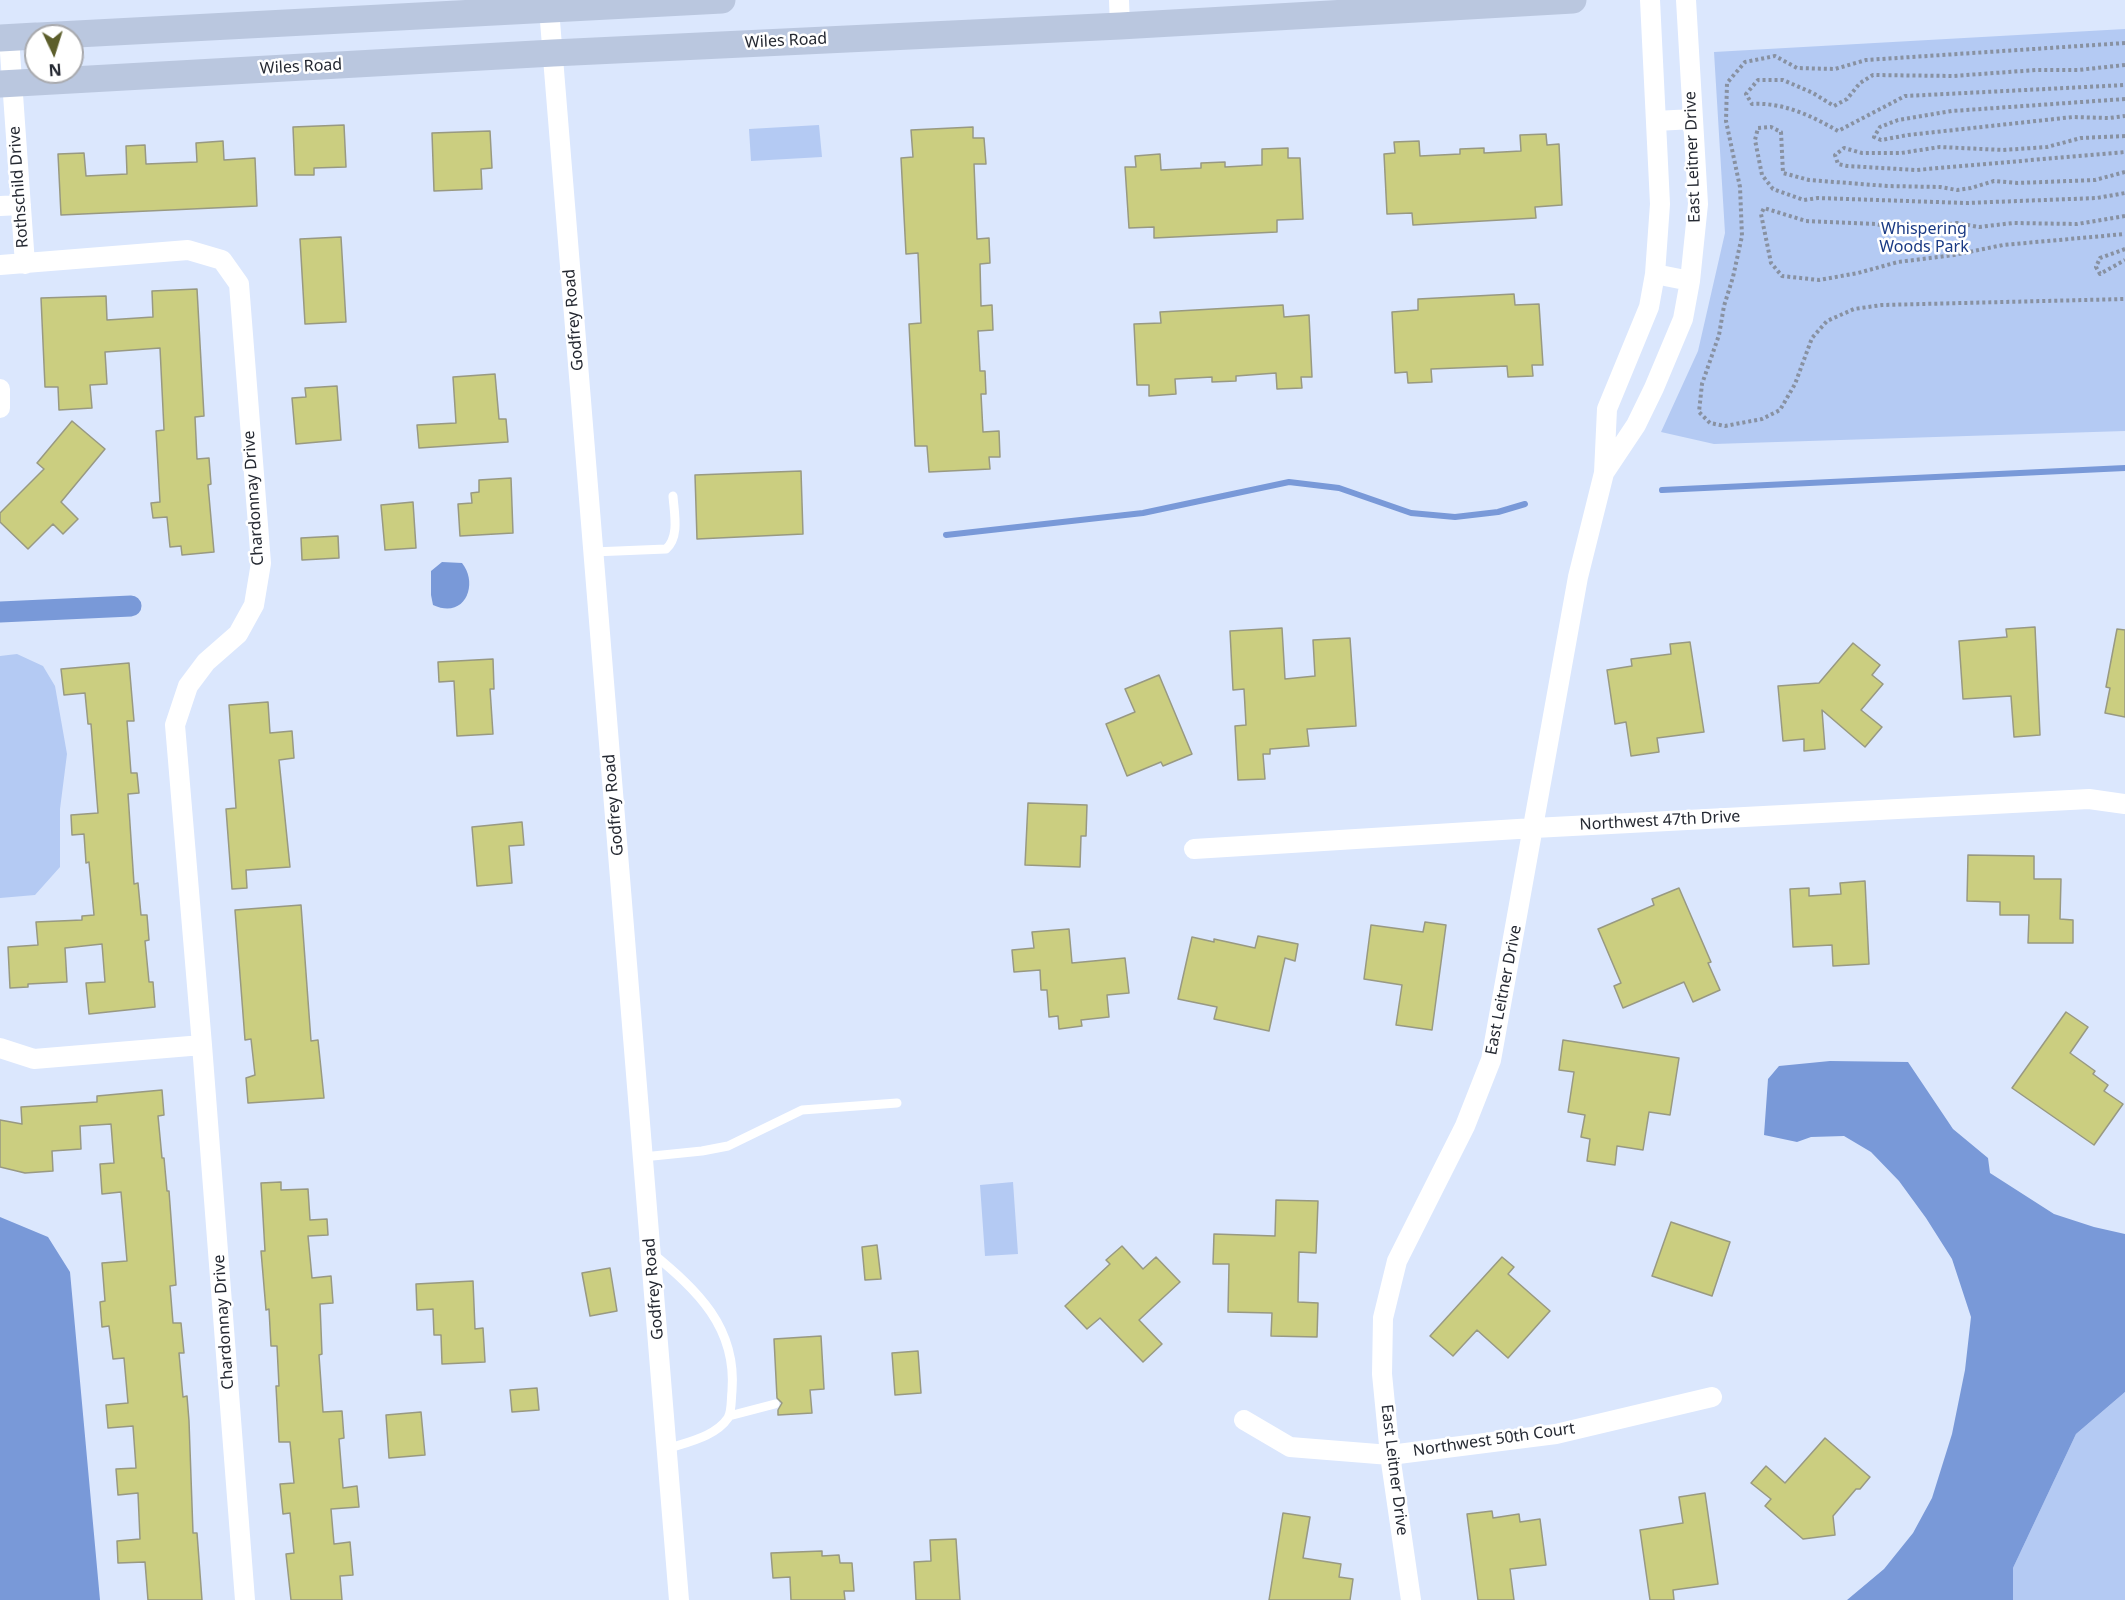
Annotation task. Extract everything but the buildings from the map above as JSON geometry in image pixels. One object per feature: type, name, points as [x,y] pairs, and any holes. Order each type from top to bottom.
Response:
[{"type":"main road","points":[[84,34],[722,0]]},
{"type":"main road","name":"Wiles Road","points":[[6,84],[553,52],[1120,13],[1573,0]]},
{"type":"main road","points":[[4,38],[24,37]]},
{"type":"street","name":"East Leitner Drive","points":[[1411,1600],[1390,1455],[1382,1374],[1383,1318],[1397,1261],[1461,1135],[1491,1060],[1578,577],[1604,473],[1607,409],[1649,307],[1655,274],[1660,204],[1650,0]]},
{"type":"street","name":"East Leitner Drive","points":[[1604,473],[1636,425],[1654,388],[1683,320],[1690,281],[1698,204],[1686,0]]},
{"type":"street","name":"Godfrey Road","points":[[549,9],[679,1600]]},
{"type":"street","name":"Rothschild Drive","points":[[4,38],[6,84],[21,205],[25,264]]},
{"type":"street","points":[[1656,121],[1693,119]]},
{"type":"street","points":[[0,206],[21,205]]},
{"type":"street","name":"Chardonnay Drive","points":[[0,265],[188,250],[222,260],[239,284],[261,563],[254,605],[238,634],[206,662],[188,686],[175,725],[245,1600]]},
{"type":"street","points":[[1655,274],[1690,281]]},
{"type":"street","points":[[0,390],[0,408]]},
{"type":"street","name":"Northwest 47th Drive","points":[[1194,849],[1534,828],[2089,799],[2125,804]]},
{"type":"street","points":[[0,1048],[34,1059],[202,1045]]},
{"type":"street","name":"Northwest 50th Court","points":[[1244,1420],[1290,1447],[1390,1455],[1556,1434],[1712,1397]]},
{"type":"lane","points":[[593,552],[666,549],[670,546],[675,525],[673,496]]},
{"type":"lane","points":[[643,1156],[702,1151],[728,1146],[802,1110],[897,1103]]},
{"type":"lane","points":[[651,1252],[679,1276],[707,1305],[719,1322],[727,1346],[733,1378],[729,1416]]},
{"type":"lane","points":[[667,1449],[704,1436],[720,1426],[729,1416],[775,1404]]},
{"type":"path","points":[[2125,43],[1866,60],[1835,69],[1797,68],[1775,56],[1745,62],[1727,83],[1726,121],[1740,187],[1743,236],[1724,306],[1719,336],[1702,384],[1699,412],[1710,423],[1725,426],[1762,419],[1780,410],[1795,384],[1812,338],[1827,321],[1854,309],[1882,305],[2125,299]]},
{"type":"path","points":[[2125,65],[2078,70],[2036,70],[1953,76],[1873,75],[1860,83],[1847,99],[1834,106],[1813,93],[1783,80],[1758,80],[1746,94],[1752,104],[1768,103],[1792,110],[1838,130],[1905,96],[2125,85]]},
{"type":"path","points":[[2125,99],[1941,113],[1898,120],[1880,127],[1874,137],[1881,140],[2073,117],[2125,116]]},
{"type":"path","points":[[2125,172],[2095,180],[2017,183],[1994,181],[1957,190],[1940,187],[1887,186],[1809,180],[1783,174],[1781,132],[1771,127],[1758,128],[1755,140],[1762,175],[1773,189],[1804,200],[1818,198],[1966,203],[2097,198],[2125,194]]},
{"type":"path","points":[[2125,136],[2082,138],[2047,147],[2003,150],[1940,147],[1901,153],[1862,153],[1844,148],[1835,155],[1838,164],[1847,166],[1916,170],[2125,152]]},
{"type":"path","points":[[2125,216],[2077,224],[2013,223],[1979,227],[1957,223],[1921,228],[1898,228],[1875,224],[1806,221],[1764,208],[1761,214],[1771,263],[1782,276],[1819,280],[1858,273],[1898,262],[1954,255],[2003,245],[2125,234]]},
{"type":"path","points":[[2125,249],[2100,258],[2096,267],[2100,274],[2125,260]]},
{"type":"green space","name":"Whispering Woods Park","points":[[2125,29],[2125,431],[1714,444],[1661,432],[1698,351],[1725,233],[1714,52]]},
{"type":"green space","points":[[819,125],[822,157],[751,161],[749,129]]},
{"type":"green space","points":[[17,654],[43,666],[55,686],[67,754],[60,809],[60,867],[35,895],[0,898],[0,656]]},
{"type":"green space","points":[[1013,1182],[1018,1254],[985,1256],[980,1185]]},
{"type":"green space","points":[[2125,1392],[2125,1600],[2013,1600],[2013,1568],[2076,1434]]},
{"type":"shaded area","points":[[442,562],[462,563],[467,571],[469,589],[466,598],[453,608],[433,605],[431,571]]},
{"type":"shaded area","points":[[1830,1061],[1908,1062],[1953,1129],[1988,1158],[1990,1173],[2054,1214],[2125,1234],[2125,1392],[2076,1434],[2013,1568],[2013,1600],[1847,1600],[1884,1569],[1913,1533],[1932,1498],[1952,1434],[1965,1370],[1971,1317],[1952,1259],[1899,1181],[1871,1152],[1844,1136],[1811,1137],[1797,1142],[1764,1135],[1768,1079],[1779,1066]]},
{"type":"shaded area","points":[[0,1217],[48,1237],[70,1272],[100,1600],[0,1600]]},
{"type":"waterway","points":[[1662,490],[2125,468]]},
{"type":"waterway","points":[[946,535],[1143,513],[1289,482],[1339,488],[1411,513],[1455,517],[1498,512],[1525,504]]},
{"type":"waterway","points":[[0,612],[131,606]]}]
